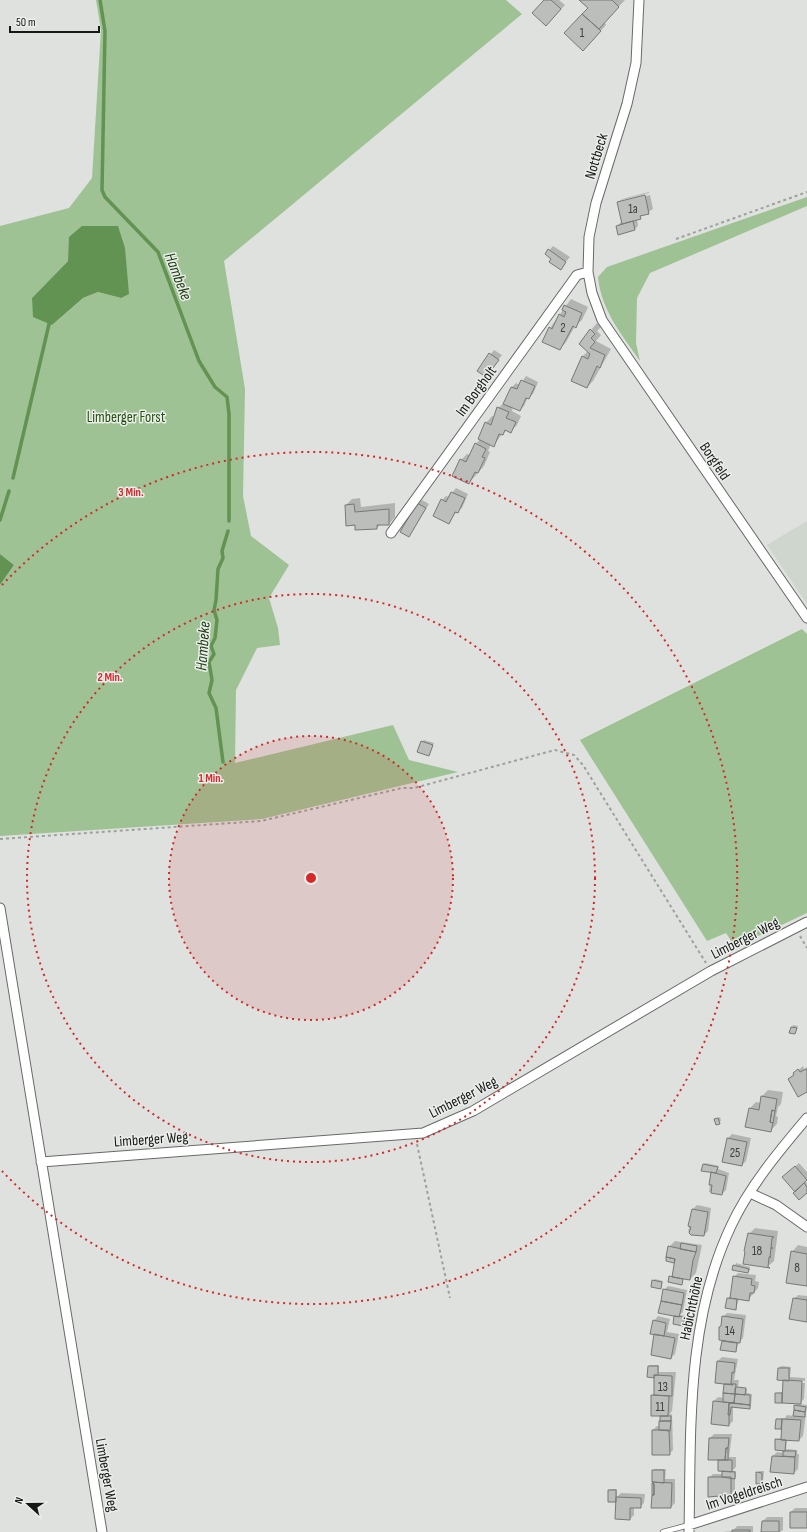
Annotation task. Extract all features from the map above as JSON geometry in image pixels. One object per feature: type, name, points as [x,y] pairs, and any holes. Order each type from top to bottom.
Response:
[{"type":"street","name":"Nottbeck","points":[[602,320],[592,293],[588,272],[589,237],[596,202],[627,104],[636,63],[639,0]]},
{"type":"street","name":"Im Borgholt","points":[[390,532],[577,275],[588,272]]},
{"type":"street","name":"Borgfeld","points":[[602,320],[800,611],[807,618]]},
{"type":"street","name":"Limberger Weg","points":[[0,908],[102,1532]]},
{"type":"street","name":"Limberger Weg","points":[[41,1162],[423,1133],[473,1111],[710,971],[807,922]]},
{"type":"street","name":"Habichthöhe","points":[[689,1529],[695,1360],[702,1310],[715,1266],[731,1226],[750,1192],[771,1162],[807,1118]]},
{"type":"street","points":[[750,1192],[776,1205],[807,1227]]},
{"type":"street","name":"Im Vogeldreisch","points":[[689,1529],[807,1487]]},
{"type":"lane","points":[[663,1532],[689,1529]]},
{"type":"path","points":[[676,239],[807,192]]},
{"type":"path","points":[[0,839],[261,822],[402,788],[414,788],[555,750],[574,755],[583,765],[710,971]]},
{"type":"path","points":[[795,928],[807,948]]},
{"type":"path","points":[[415,1133],[450,1298]]},
{"type":"shaded area","points":[[82,226],[118,226],[125,248],[129,294],[121,298],[98,292],[83,298],[52,325],[33,317],[32,298],[68,261],[69,237]]},
{"type":"shaded area","points":[[807,521],[807,604],[767,545]]},
{"type":"shaded area","points":[[0,554],[14,565],[0,585]]},
{"type":"green space","name":"Limberger Forst","points":[[96,0],[506,0],[522,14],[224,261],[245,389],[243,496],[251,536],[289,565],[269,598],[278,628],[280,645],[257,648],[236,690],[235,763],[393,725],[409,760],[458,772],[262,819],[0,836],[0,585],[14,565],[0,554],[0,226],[69,208],[92,178],[101,30]],"holes":[[[68,261],[121,298],[98,292],[83,298],[52,325],[32,298]]]},
{"type":"green space","points":[[807,197],[807,206],[650,273],[637,298],[636,343],[640,361],[613,322],[603,300],[598,277],[607,267]]},
{"type":"green space","points":[[802,629],[807,634],[807,913],[735,947],[726,933],[707,941],[580,740]]},
{"type":"building","points":[[544,0],[551,0],[561,9],[546,26],[532,13]]},
{"type":"building","points":[[579,0],[612,0],[619,7],[599,29],[582,14],[588,8]]},
{"type":"building","points":[[582,14],[601,31],[583,51],[564,33]]},
{"type":"building","points":[[645,195],[649,214],[640,216],[641,219],[622,224],[617,202]]},
{"type":"building","points":[[633,221],[635,230],[618,235],[616,226]]},
{"type":"building","points":[[548,249],[566,262],[561,270],[549,262],[551,259],[545,254]]},
{"type":"building","points":[[564,305],[582,313],[576,328],[573,326],[560,350],[542,342],[549,327],[552,329],[559,314],[564,317],[566,312],[562,310]]},
{"type":"building","points":[[590,329],[595,334],[591,338],[595,342],[590,348],[605,355],[600,368],[597,366],[587,388],[571,381],[582,356],[588,359],[590,354],[579,344]]},
{"type":"building","points":[[489,353],[499,360],[486,377],[477,371]]},
{"type":"building","points":[[521,380],[535,386],[529,399],[526,398],[520,411],[503,404],[511,387],[517,389]]},
{"type":"building","points":[[497,407],[509,412],[506,418],[516,422],[511,433],[505,430],[503,435],[499,434],[494,447],[478,439],[485,422],[491,425]]},
{"type":"building","points":[[475,443],[486,449],[482,457],[485,458],[478,473],[475,472],[469,484],[452,476],[460,459],[466,462]]},
{"type":"building","points":[[451,492],[465,498],[458,513],[455,512],[449,524],[433,516],[441,499],[446,502]]},
{"type":"building","points":[[417,503],[426,508],[409,537],[400,532]]},
{"type":"building","points":[[354,504],[355,512],[389,509],[389,525],[377,525],[377,529],[355,530],[355,525],[346,526],[345,505]]},
{"type":"building","points":[[421,741],[433,745],[429,756],[417,752]]},
{"type":"building","points":[[791,1027],[797,1028],[795,1034],[789,1033]]},
{"type":"building","points":[[798,1069],[800,1072],[806,1069],[807,1071],[807,1092],[798,1097],[788,1079],[794,1075],[793,1073]]},
{"type":"building","points":[[761,1096],[777,1099],[775,1111],[772,1110],[770,1122],[773,1123],[771,1132],[745,1127],[749,1108],[759,1110]]},
{"type":"building","points":[[772,1110],[775,1111],[773,1123],[770,1122]]},
{"type":"building","points":[[718,1118],[720,1124],[716,1125],[714,1119]]},
{"type":"building","points":[[727,1138],[747,1142],[742,1166],[722,1162]]},
{"type":"building","points":[[703,1164],[718,1167],[716,1173],[701,1171]]},
{"type":"building","points":[[795,1166],[807,1180],[795,1192],[782,1177]]},
{"type":"building","points":[[711,1172],[726,1176],[722,1195],[711,1193],[712,1185],[709,1185]]},
{"type":"building","points":[[804,1183],[807,1187],[807,1193],[799,1200],[793,1193]]},
{"type":"building","points":[[692,1209],[708,1212],[704,1236],[691,1235],[689,1233],[691,1227],[688,1226]]},
{"type":"building","points":[[748,1233],[774,1237],[772,1238],[769,1257],[768,1267],[770,1268],[743,1264]]},
{"type":"building","points":[[681,1243],[697,1246],[696,1252],[680,1249]]},
{"type":"building","points":[[668,1246],[696,1252],[693,1260],[690,1280],[672,1277],[675,1259],[666,1257]]},
{"type":"building","points":[[791,1251],[807,1254],[807,1286],[786,1283]]},
{"type":"building","points":[[666,1257],[675,1259],[674,1263],[666,1261]]},
{"type":"building","points":[[733,1265],[749,1269],[748,1273],[732,1270]]},
{"type":"building","points":[[669,1276],[683,1279],[682,1285],[668,1282]]},
{"type":"building","points":[[733,1276],[752,1279],[751,1285],[755,1286],[754,1293],[750,1293],[749,1301],[730,1298]]},
{"type":"building","points":[[652,1280],[662,1282],[661,1289],[651,1287]]},
{"type":"building","points":[[663,1289],[684,1293],[682,1305],[661,1301]]},
{"type":"building","points":[[727,1298],[737,1299],[736,1310],[725,1308]]},
{"type":"building","points":[[793,1298],[807,1300],[807,1322],[789,1319]]},
{"type":"building","points":[[661,1301],[682,1305],[679,1317],[658,1313]]},
{"type":"building","points":[[674,1316],[685,1317],[683,1326],[673,1324]]},
{"type":"building","points":[[722,1316],[743,1319],[740,1343],[719,1340],[719,1327],[721,1326]]},
{"type":"building","points":[[653,1320],[666,1323],[664,1336],[650,1334]]},
{"type":"building","points":[[654,1334],[675,1338],[671,1359],[651,1355]]},
{"type":"building","points":[[722,1341],[737,1343],[736,1352],[720,1350]]},
{"type":"building","points":[[717,1361],[735,1363],[734,1373],[732,1372],[731,1384],[733,1385],[715,1383]]},
{"type":"building","points":[[648,1366],[658,1366],[658,1375],[654,1375],[654,1378],[647,1377]]},
{"type":"building","points":[[778,1368],[789,1368],[789,1381],[777,1380]]},
{"type":"building","points":[[654,1375],[672,1376],[672,1396],[654,1395]]},
{"type":"building","points":[[783,1380],[802,1381],[801,1404],[782,1403]]},
{"type":"building","points":[[724,1384],[736,1384],[735,1394],[723,1393]]},
{"type":"building","points":[[735,1388],[746,1388],[745,1395],[735,1394]]},
{"type":"building","points":[[723,1393],[735,1394],[734,1403],[723,1402]]},
{"type":"building","points":[[775,1393],[782,1393],[782,1403],[775,1403]]},
{"type":"building","points":[[735,1394],[750,1395],[750,1405],[734,1403]]},
{"type":"building","points":[[651,1395],[669,1396],[668,1416],[651,1416]]},
{"type":"building","points":[[713,1401],[734,1403],[729,1403],[729,1426],[711,1424]]},
{"type":"building","points":[[729,1403],[750,1405],[750,1409],[731,1407],[730,1415],[728,1415]]},
{"type":"building","points":[[794,1405],[806,1407],[805,1412],[794,1410]]},
{"type":"building","points":[[794,1410],[805,1412],[805,1417],[793,1416]]},
{"type":"building","points":[[660,1416],[671,1416],[671,1421],[660,1421]]},
{"type":"building","points":[[776,1419],[782,1419],[781,1429],[775,1429]]},
{"type":"building","points":[[782,1419],[801,1420],[799,1441],[781,1440]]},
{"type":"building","points":[[659,1421],[671,1421],[670,1431],[659,1430]]},
{"type":"building","points":[[652,1430],[669,1430],[670,1455],[652,1455]]},
{"type":"building","points":[[709,1438],[729,1438],[725,1460],[708,1460]]},
{"type":"building","points":[[775,1439],[786,1440],[785,1451],[775,1450]]},
{"type":"building","points":[[726,1448],[728,1448],[728,1460],[725,1460]]},
{"type":"building","points":[[783,1451],[796,1451],[795,1457],[783,1456]]},
{"type":"building","points":[[772,1456],[795,1457],[794,1474],[770,1472]]},
{"type":"building","points":[[718,1460],[732,1460],[732,1472],[718,1471]]},
{"type":"building","points":[[652,1470],[664,1470],[664,1483],[652,1482]]},
{"type":"building","points":[[722,1471],[735,1472],[735,1479],[722,1477]]},
{"type":"building","points":[[756,1472],[762,1473],[762,1484],[756,1484]]},
{"type":"building","points":[[708,1477],[731,1477],[731,1495],[708,1497]]},
{"type":"building","points":[[652,1482],[672,1483],[671,1508],[651,1508],[652,1495],[654,1495],[654,1484]]},
{"type":"building","points":[[652,1483],[654,1484],[654,1495],[652,1495]]},
{"type":"building","points":[[608,1490],[616,1490],[616,1502],[608,1502]]},
{"type":"building","points":[[616,1497],[641,1498],[641,1508],[630,1508],[630,1520],[615,1519]]},
{"type":"building","points":[[790,1512],[807,1512],[807,1528],[790,1528]]},
{"type":"building","points":[[762,1521],[779,1521],[779,1532],[761,1532]]},
{"type":"building","points":[[732,1530],[750,1530],[750,1532],[732,1532]]},
{"type":"waterway","name":"Hambeke","points":[[100,0],[105,31],[102,190],[105,197],[158,252],[199,361],[215,387],[227,397],[229,414],[229,521]]},
{"type":"waterway","name":"Hambeke","points":[[13,478],[50,320]]},
{"type":"waterway","name":"Hambeke","points":[[0,520],[9,491]]},
{"type":"waterway","name":"Hambeke","points":[[223,762],[216,708],[209,693],[212,680],[209,662],[214,654],[211,646],[215,638],[217,620],[214,610],[218,569],[223,558],[222,551],[228,531]]}]
